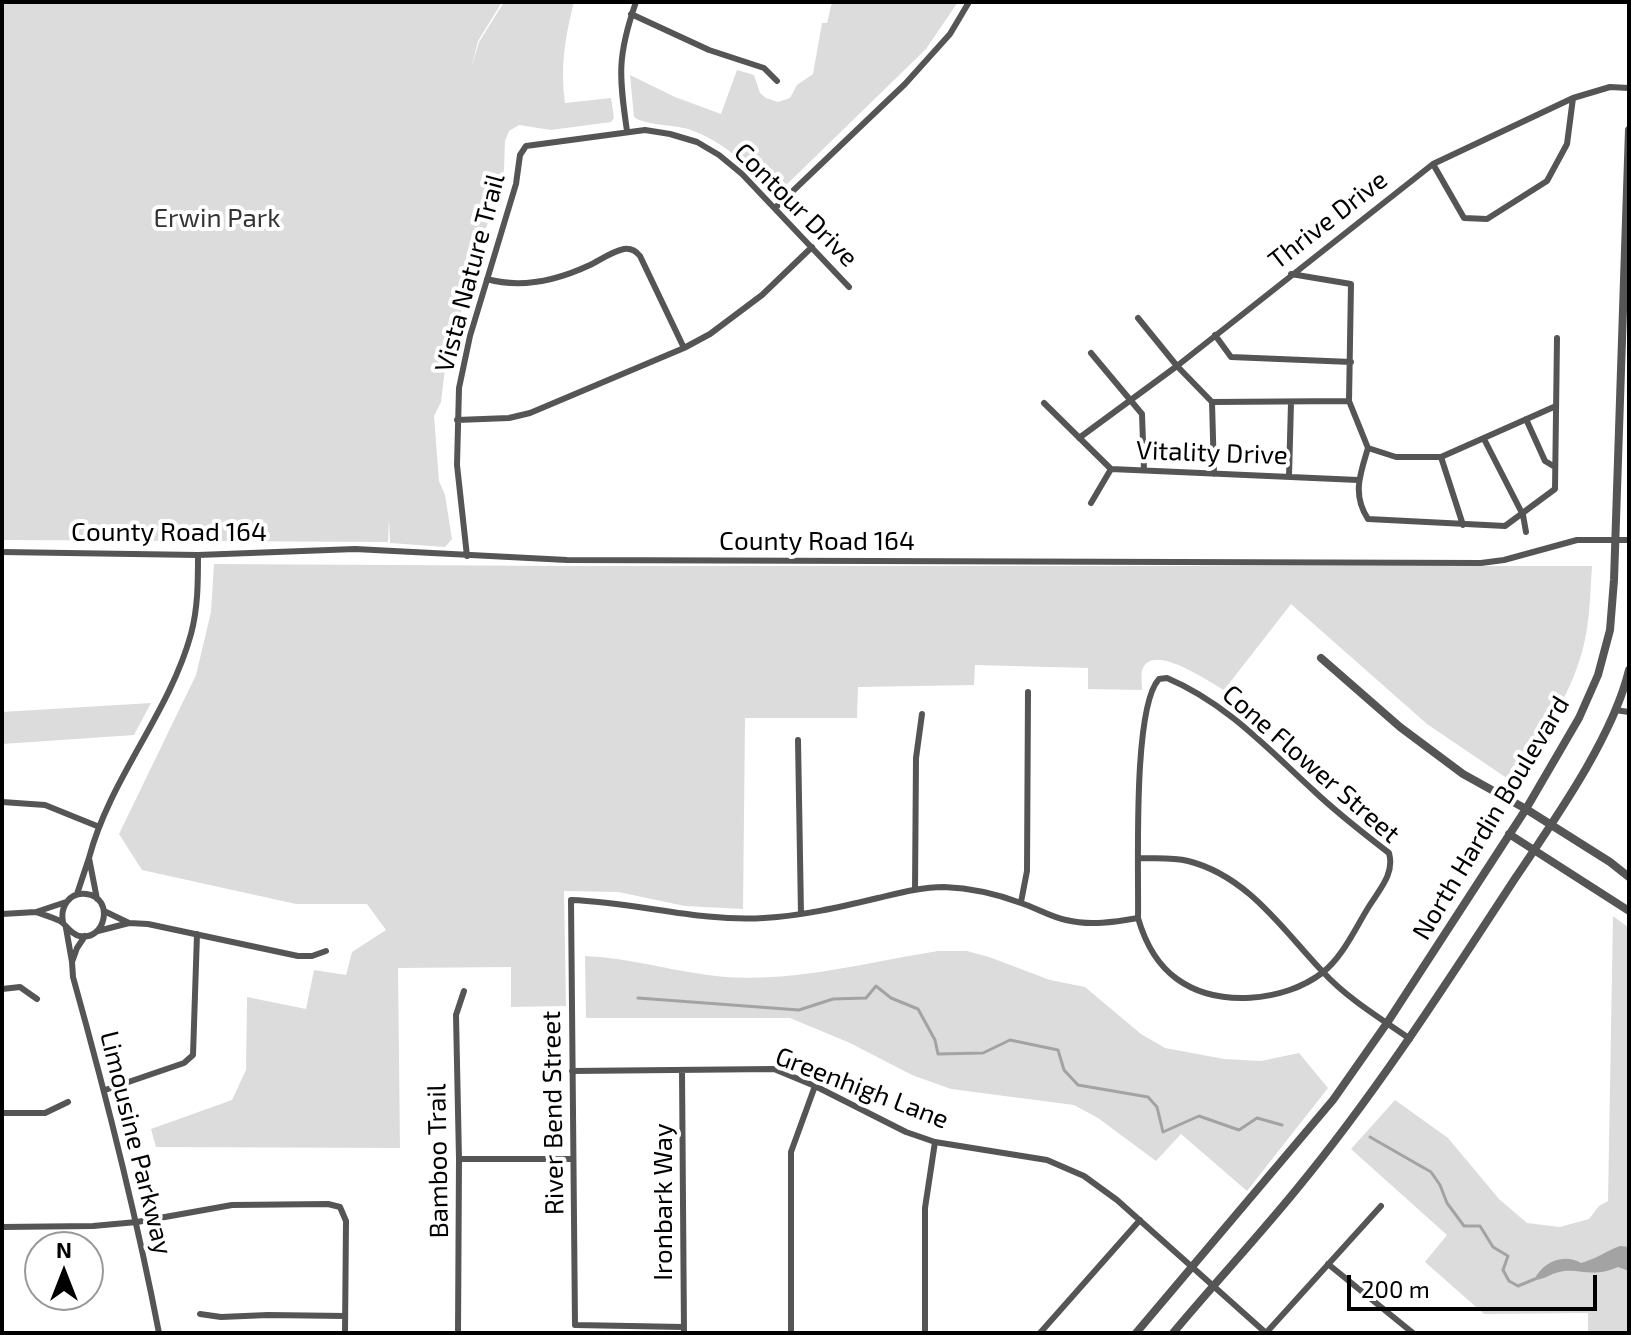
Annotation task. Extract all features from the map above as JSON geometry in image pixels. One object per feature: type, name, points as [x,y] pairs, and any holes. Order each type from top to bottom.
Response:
[{"type":"street","points":[[627,131],[620,60],[624,36],[636,2]]},
{"type":"street","points":[[775,208],[905,84],[950,34],[969,2]]},
{"type":"street","points":[[631,14],[709,50],[764,68],[777,81]]},
{"type":"street","name":"Thrive Drive","points":[[1079,438],[1177,366],[1433,164],[1573,98],[1610,87],[1629,88]]},
{"type":"street","points":[[1433,164],[1464,218],[1487,219],[1547,181],[1567,144],[1573,98]]},
{"type":"street","name":"North Hardin Boulevard","points":[[1136,1333],[1333,1100],[1387,1023],[1526,809],[1579,718],[1598,675],[1610,630],[1616,539],[1629,130]]},
{"type":"street","name":"Contour Drive","points":[[526,146],[627,131],[670,134],[697,142],[731,164],[849,287]]},
{"type":"street","name":"Vista Nature Trail","points":[[467,556],[457,465],[462,367],[516,184],[520,155],[526,146]]},
{"type":"street","points":[[457,420],[509,418],[530,413],[684,348],[731,321],[812,247]]},
{"type":"street","points":[[487,279],[505,283],[542,281],[579,270],[623,249],[633,250],[640,256],[684,348]]},
{"type":"street","points":[[1290,274],[1351,284],[1349,401],[1368,448],[1358,480],[1359,506],[1368,519],[1505,526],[1555,489],[1557,338]]},
{"type":"street","points":[[1138,318],[1177,366],[1212,402],[1214,474]]},
{"type":"street","points":[[1215,335],[1231,357],[1351,362]]},
{"type":"street","points":[[1091,353],[1142,414],[1144,470]]},
{"type":"street","points":[[1212,402],[1349,401]]},
{"type":"street","name":"Vitality Drive","points":[[1044,403],[1111,469],[1358,480]]},
{"type":"street","points":[[1289,476],[1291,403]]},
{"type":"street","points":[[1368,448],[1396,457],[1441,457],[1556,406]]},
{"type":"street","points":[[1526,419],[1545,461],[1555,467]]},
{"type":"street","points":[[1484,439],[1523,515],[1526,532]]},
{"type":"street","points":[[1441,457],[1463,525]]},
{"type":"street","points":[[1091,503],[1111,469]]},
{"type":"street","name":"County Road 164","points":[[2,552],[198,555],[355,549],[567,560],[1481,563],[1504,560],[1577,540],[1629,540]]},
{"type":"street","points":[[2,914],[36,912],[66,902],[77,894],[97,826],[179,668],[198,599],[198,555]]},
{"type":"street","points":[[1321,658],[1400,727],[1463,774],[1526,809],[1629,877]]},
{"type":"street","name":"North Hardin Boulevard","points":[[1173,1333],[1297,1189],[1410,1039],[1551,825],[1615,710],[1629,670]]},
{"type":"street","name":"Cone Flower Street","points":[[1139,858],[1140,756],[1153,689],[1159,679],[1167,678],[1194,690],[1225,711],[1342,817],[1389,853],[1391,871],[1344,948],[1323,972]]},
{"type":"street","points":[[1021,902],[1027,871],[1028,692]]},
{"type":"street","points":[[1615,710],[1629,712]]},
{"type":"street","points":[[915,890],[916,758],[922,714]]},
{"type":"street","points":[[798,740],[801,914],[943,887],[973,890],[1021,902],[1065,920],[1090,924],[1138,918]]},
{"type":"street","points":[[2,802],[45,805],[97,826]]},
{"type":"street","points":[[1509,834],[1629,911]]},
{"type":"street","points":[[89,858],[97,899],[104,911],[98,931]]},
{"type":"street","points":[[1323,972],[1290,990],[1262,997],[1232,997],[1202,992],[1177,980],[1158,961],[1144,938],[1138,918],[1139,858],[1185,860],[1228,878],[1282,924],[1348,997],[1410,1039]]},
{"type":"street","points":[[77,894],[91,895],[97,899]]},
{"type":"street","name":"River Bend Street","points":[[684,1330],[575,1325],[571,900],[602,901],[677,915],[722,919],[801,914]]},
{"type":"street","points":[[64,925],[63,908],[66,902]]},
{"type":"street","points":[[104,911],[129,923]]},
{"type":"street","points":[[36,912],[64,925],[71,933],[85,936],[129,923],[148,924],[298,956],[312,956],[326,951]]},
{"type":"street","name":"Limousine Parkway","points":[[64,925],[73,977],[105,1090],[137,1222],[159,1333]]},
{"type":"street","points":[[105,1090],[184,1063],[193,1055],[197,934]]},
{"type":"street","points":[[72,962],[85,936]]},
{"type":"street","points":[[2,989],[20,987],[37,999]]},
{"type":"street","name":"Bamboo Trail","points":[[458,1333],[456,1015],[464,991]]},
{"type":"street","name":"Greenhigh Lane","points":[[572,1071],[774,1069],[906,1132],[935,1142],[1047,1160],[1084,1176],[1140,1220],[1266,1333]]},
{"type":"street","name":"Ironbark Way","points":[[682,1071],[684,1330]]},
{"type":"street","points":[[791,1333],[791,1152],[815,1086]]},
{"type":"street","points":[[2,1113],[45,1113],[68,1102]]},
{"type":"street","points":[[925,1333],[925,1208],[935,1142]]},
{"type":"street","points":[[459,1159],[573,1159]]},
{"type":"street","points":[[2,1227],[137,1222],[232,1205],[328,1204],[340,1207],[346,1221],[345,1333]]},
{"type":"street","points":[[1266,1333],[1381,1206]]},
{"type":"street","points":[[1040,1333],[1140,1220]]},
{"type":"street","points":[[1328,1264],[1413,1333]]},
{"type":"street","points":[[200,1314],[221,1317],[345,1316]]},
{"type":"green space","name":"Erwin Park","points":[[2,2],[502,2],[478,41],[471,69],[479,42],[504,2],[574,2],[564,52],[565,103],[611,98],[614,118],[611,122],[551,130],[519,125],[509,131],[505,141],[504,170],[494,210],[472,258],[463,307],[447,352],[441,402],[434,416],[439,481],[445,495],[452,539],[445,547],[390,543],[389,519],[388,542],[2,540]]},
{"type":"green space","points":[[832,2],[958,2],[926,49],[778,193],[713,140],[688,129],[645,122],[634,117],[630,75],[675,97],[721,114],[737,70],[754,75],[760,93],[766,98],[778,102],[790,98],[797,85],[813,74],[822,23],[827,23]]},
{"type":"green space","points":[[214,564],[1592,566],[1587,631],[1576,669],[1552,719],[1514,783],[1427,724],[1291,604],[1224,690],[1168,661],[1147,663],[1142,671],[1142,690],[1088,689],[1088,668],[975,665],[974,685],[858,687],[857,718],[745,718],[743,909],[685,906],[618,892],[564,891],[566,1006],[511,1007],[511,967],[398,968],[400,1148],[156,1147],[151,1129],[232,1100],[246,1070],[247,997],[306,1009],[314,970],[346,975],[352,952],[386,930],[367,904],[296,904],[142,870],[119,834],[196,675],[211,612]]},
{"type":"green space","points":[[151,703],[134,735],[2,744],[2,712]]},
{"type":"green space","points":[[1613,916],[1629,928],[1629,1333],[1588,1333],[1588,1313],[1484,1314],[1425,1262],[1447,1235],[1351,1149],[1395,1100],[1448,1138],[1499,1199],[1527,1223],[1560,1227],[1589,1219],[1599,1206],[1608,1201]]},
{"type":"green space","points":[[938,951],[967,951],[1050,980],[1085,987],[1141,1034],[1165,1048],[1224,1059],[1261,1061],[1299,1053],[1328,1088],[1247,1191],[1181,1134],[1156,1161],[1098,1118],[1074,1105],[951,1089],[912,1075],[850,1043],[790,1018],[586,1018],[585,956],[707,975],[752,978],[805,974]]},
{"type":"shaded area","points":[[1620,1246],[1629,1247],[1629,1271],[1618,1267],[1592,1273],[1566,1271],[1534,1280],[1543,1268],[1554,1261],[1567,1259],[1581,1263]]},
{"type":"waterway","points":[[638,998],[799,1010],[833,999],[866,998],[876,986],[891,998],[918,1009],[935,1040],[938,1054],[983,1053],[1010,1040],[1058,1050],[1064,1070],[1078,1085],[1148,1097],[1157,1107],[1163,1132],[1199,1116],[1239,1130],[1257,1118],[1282,1125]]},
{"type":"waterway","points":[[1370,1137],[1431,1172],[1447,1203],[1464,1226],[1480,1226],[1493,1247],[1508,1256],[1503,1270],[1509,1281],[1518,1286],[1535,1279]]}]
